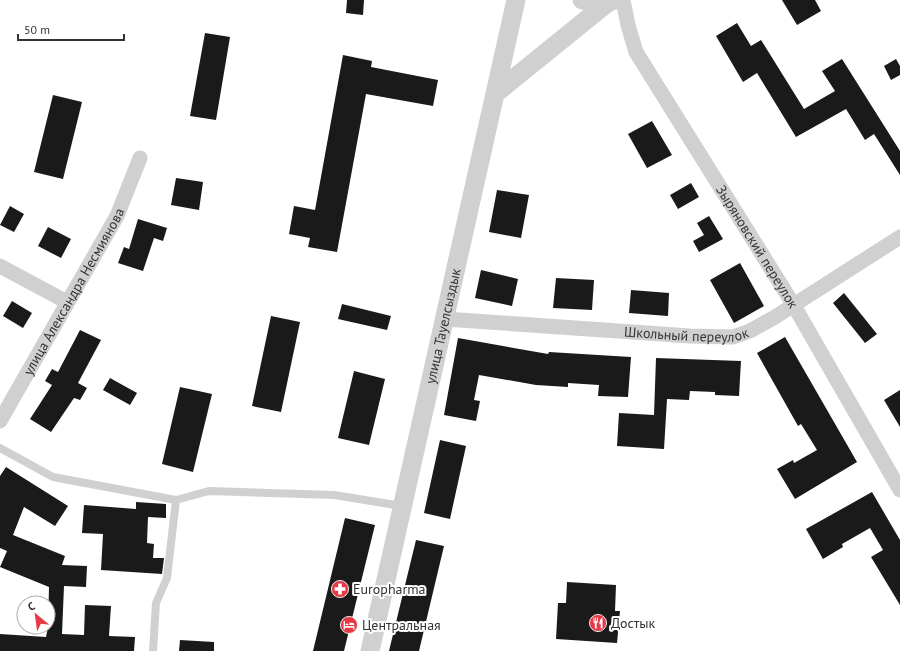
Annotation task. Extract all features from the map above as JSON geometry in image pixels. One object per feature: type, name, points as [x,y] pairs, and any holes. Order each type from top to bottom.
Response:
[{"type":"street","name":"улица Тауелсыздык","points":[[370,651],[516,0]]},
{"type":"street","points":[[582,0],[615,1]]},
{"type":"street","points":[[496,93],[615,1]]},
{"type":"street","name":"Зыряновский переулок","points":[[615,1],[628,25],[636,52],[793,304],[900,490]]},
{"type":"street","name":"улица Александра Несмиянова","points":[[0,421],[117,216],[140,158]]},
{"type":"street","name":"Школьный переулок","points":[[445,319],[690,336],[733,337],[750,331],[900,237]]},
{"type":"street","points":[[0,266],[67,302]]},
{"type":"lane","points":[[0,448],[53,477],[176,500],[209,491],[334,495],[402,506]]},
{"type":"lane","points":[[153,651],[156,603],[167,578],[176,500]]},
{"type":"building","points":[[347,0],[364,0],[363,15],[346,13]]},
{"type":"building","points":[[782,0],[815,0],[821,11],[797,25]]},
{"type":"building","points":[[737,23],[751,46],[761,40],[804,109],[835,91],[822,71],[842,59],[900,151],[900,175],[874,134],[865,140],[846,109],[796,137],[757,73],[743,82],[716,36]]},
{"type":"building","points":[[205,33],[230,37],[216,120],[190,116]]},
{"type":"building","points":[[343,55],[372,61],[371,67],[438,80],[433,106],[366,94],[337,252],[308,247],[310,238],[289,234],[294,206],[315,210]]},
{"type":"building","points":[[896,59],[900,66],[900,75],[891,80],[884,66]]},
{"type":"building","points":[[53,95],[82,102],[63,179],[34,172]]},
{"type":"building","points":[[652,121],[672,155],[647,168],[628,134]]},
{"type":"building","points":[[176,178],[203,182],[199,210],[171,205]]},
{"type":"building","points":[[691,183],[699,197],[678,209],[670,195]]},
{"type":"building","points":[[497,190],[529,195],[521,238],[489,232]]},
{"type":"building","points":[[10,206],[24,214],[14,232],[0,225]]},
{"type":"building","points":[[709,216],[723,239],[699,252],[693,241],[704,235],[697,223]]},
{"type":"building","points":[[138,219],[167,228],[163,241],[154,238],[143,271],[118,263],[124,247],[129,249]]},
{"type":"building","points":[[48,227],[71,239],[61,258],[38,246]]},
{"type":"building","points":[[740,263],[764,306],[734,323],[710,280]]},
{"type":"building","points":[[481,270],[518,279],[512,306],[475,298]]},
{"type":"building","points":[[556,278],[594,280],[592,310],[553,308]]},
{"type":"building","points":[[631,290],[669,293],[668,316],[629,313]]},
{"type":"building","points":[[844,293],[877,334],[865,343],[833,303]]},
{"type":"building","points":[[12,301],[32,313],[23,328],[3,316]]},
{"type":"building","points":[[342,304],[391,316],[387,330],[338,319]]},
{"type":"building","points":[[271,316],[300,322],[281,412],[252,406]]},
{"type":"building","points":[[80,330],[101,340],[78,383],[87,388],[80,400],[74,398],[51,432],[30,419],[52,385],[45,381],[52,369],[58,372]]},
{"type":"building","points":[[785,337],[857,462],[795,499],[777,469],[793,460],[794,463],[817,450],[801,424],[798,426],[757,353]]},
{"type":"building","points":[[458,338],[548,354],[549,352],[631,357],[628,397],[598,396],[599,385],[568,383],[568,387],[536,385],[479,375],[474,400],[480,401],[476,421],[444,415]]},
{"type":"building","points":[[656,358],[741,361],[739,396],[715,395],[715,392],[690,391],[689,400],[667,399],[664,449],[617,446],[619,413],[654,415]]},
{"type":"building","points":[[354,371],[385,379],[369,445],[338,438]]},
{"type":"building","points":[[110,378],[137,393],[130,405],[103,390]]},
{"type":"building","points":[[180,387],[212,394],[193,472],[162,464]]},
{"type":"building","points":[[900,390],[900,427],[884,400]]},
{"type":"building","points":[[440,440],[466,446],[450,519],[424,513]]},
{"type":"building","points":[[6,467],[68,506],[55,526],[24,507],[13,535],[65,556],[62,565],[87,566],[86,587],[64,586],[62,634],[84,635],[85,605],[111,606],[109,636],[135,637],[134,651],[0,651],[0,634],[46,637],[46,635],[56,635],[56,595],[49,595],[49,587],[0,567],[7,551],[0,548],[0,476]]},
{"type":"building","points":[[872,492],[900,540],[900,605],[871,557],[883,550],[870,528],[842,544],[843,547],[823,559],[806,529]]},
{"type":"building","points":[[136,502],[166,504],[166,518],[148,517],[147,543],[154,544],[153,558],[164,558],[162,574],[101,570],[103,534],[82,533],[84,505],[136,509]]},
{"type":"building","points":[[345,518],[375,525],[344,651],[313,651]]},
{"type":"building","points":[[416,540],[444,546],[419,651],[389,651]]},
{"type":"building","points":[[567,582],[616,585],[615,611],[620,611],[617,643],[556,639],[558,603],[566,603]]},
{"type":"building","points":[[180,640],[214,642],[214,651],[179,651]]},
{"type":"place","name":"Europharma","points":[[340,589]]},
{"type":"place","name":"Достык","points":[[598,623]]},
{"type":"place","name":"Центральная","points":[[349,625]]}]
